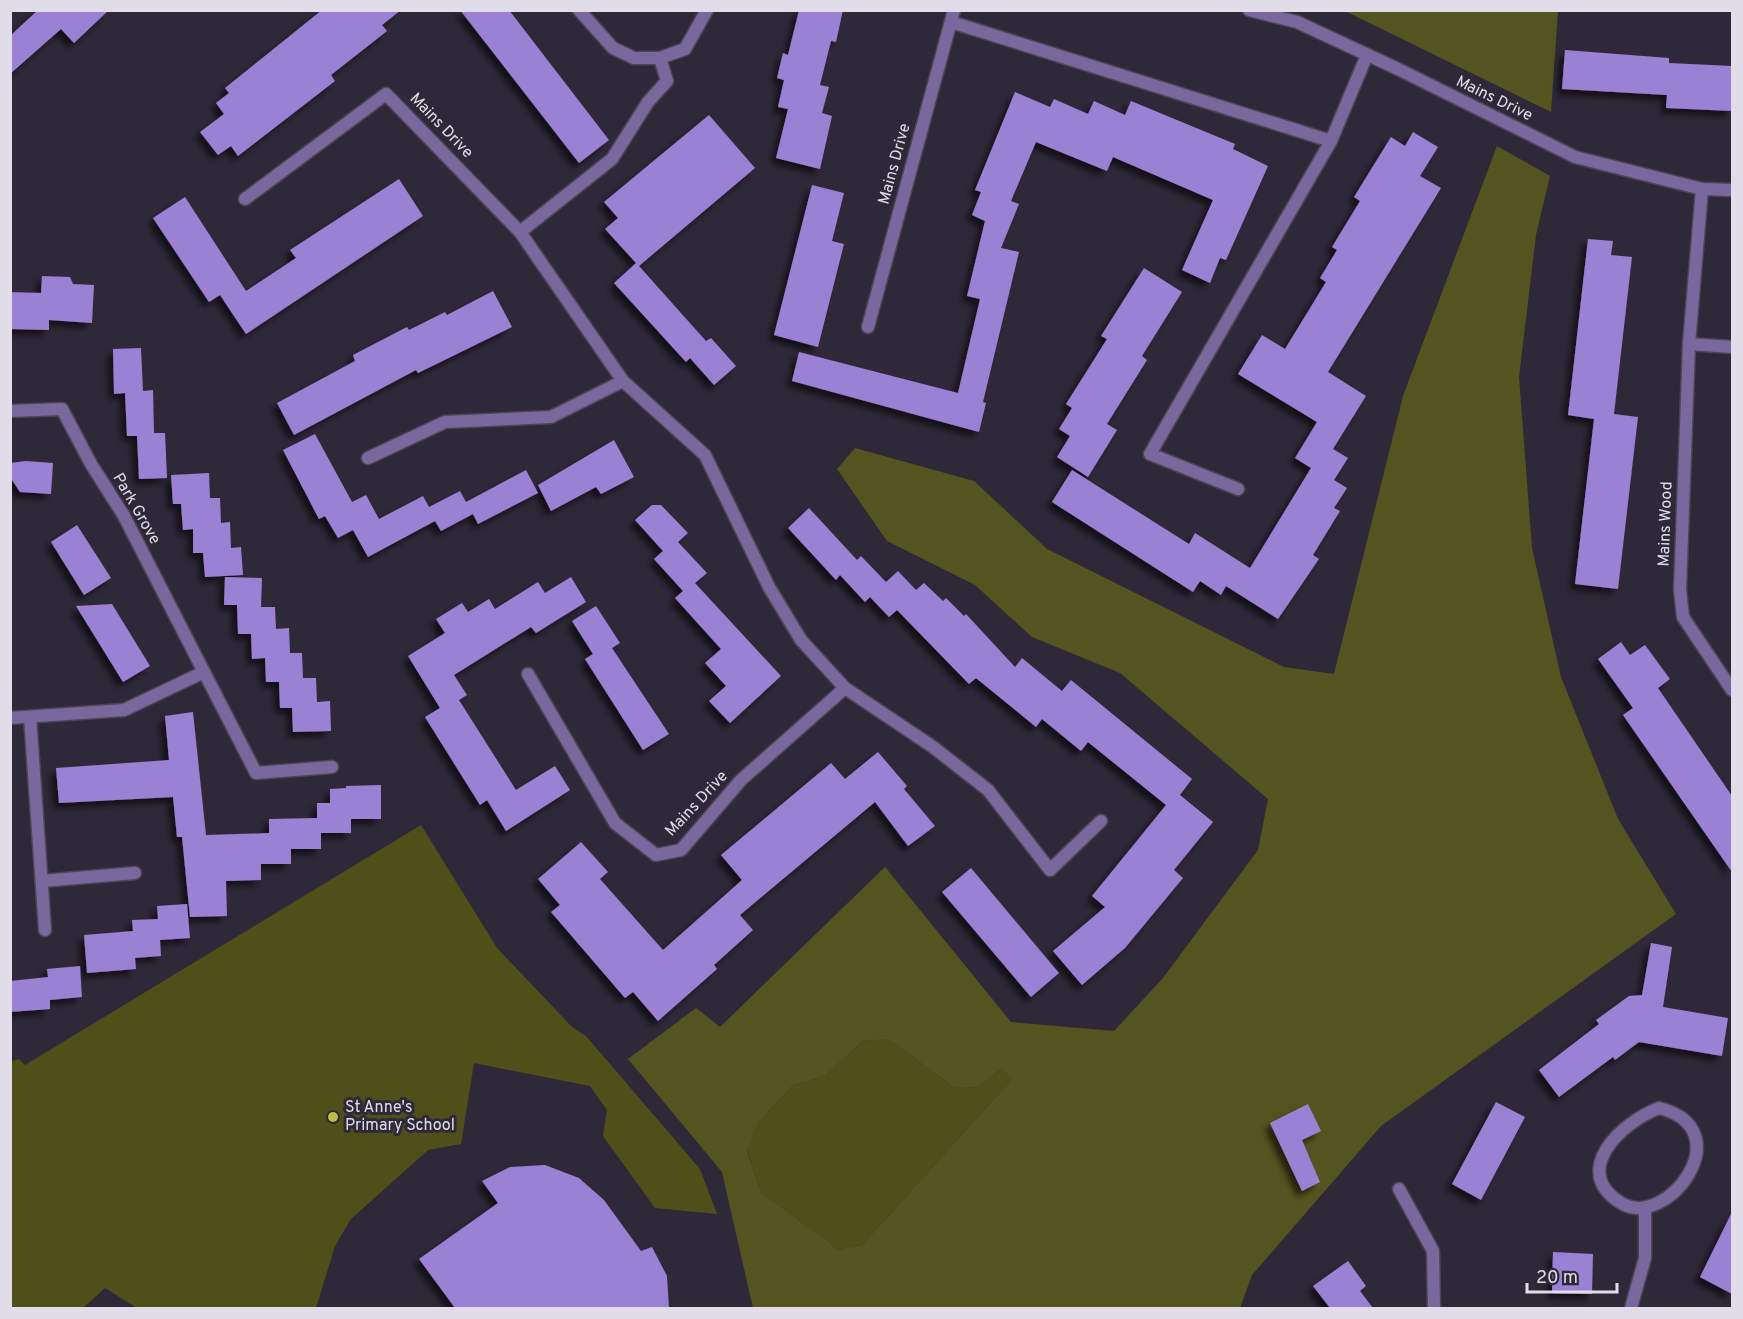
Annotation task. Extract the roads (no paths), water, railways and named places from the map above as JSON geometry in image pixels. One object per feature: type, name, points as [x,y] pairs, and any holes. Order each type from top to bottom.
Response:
[{"type":"street","points":[[579,10],[613,48],[634,58],[660,58],[685,48],[707,10]]},
{"type":"street","name":"Mains Drive","points":[[1249,10],[1297,22],[1575,157],[1702,189],[1732,189]]},
{"type":"street","points":[[952,16],[1331,141]]},
{"type":"street","name":"Mains Drive","points":[[868,327],[952,16]]},
{"type":"street","points":[[1238,489],[1150,454],[1331,141],[1367,56]]},
{"type":"street","points":[[520,232],[612,159],[648,102],[667,81],[660,58]]},
{"type":"street","name":"Mains Drive","points":[[245,199],[386,94],[520,232],[623,381],[705,454],[769,587],[801,640],[845,688],[933,747],[988,790],[1050,870],[1101,822]]},
{"type":"street","name":"Mains Wood","points":[[1702,189],[1689,344],[1680,590],[1683,617],[1732,690]]},
{"type":"street","points":[[1689,344],[1732,347]]},
{"type":"street","points":[[368,458],[445,422],[551,417],[623,381]]},
{"type":"street","name":"Park Grove","points":[[10,411],[62,409],[91,464],[124,516],[256,773],[332,767]]},
{"type":"street","points":[[10,718],[124,710],[204,672]]},
{"type":"street","name":"Mains Drive","points":[[528,674],[615,822],[656,855],[681,850],[741,780],[845,688]]},
{"type":"street","points":[[30,717],[45,930]]},
{"type":"street","points":[[42,881],[135,873]]},
{"type":"street","points":[[1659,1108],[1675,1112],[1693,1126],[1698,1138],[1696,1166],[1688,1179],[1662,1201],[1645,1208],[1628,1207],[1611,1197],[1601,1181],[1598,1164],[1611,1141],[1644,1114],[1659,1108]]},
{"type":"street","points":[[1399,1189],[1433,1251],[1434,1308]]},
{"type":"street","points":[[1631,1308],[1645,1258],[1645,1208]]},
{"type":"place","name":"St Anne's Primary School","points":[[333,1117]]}]
